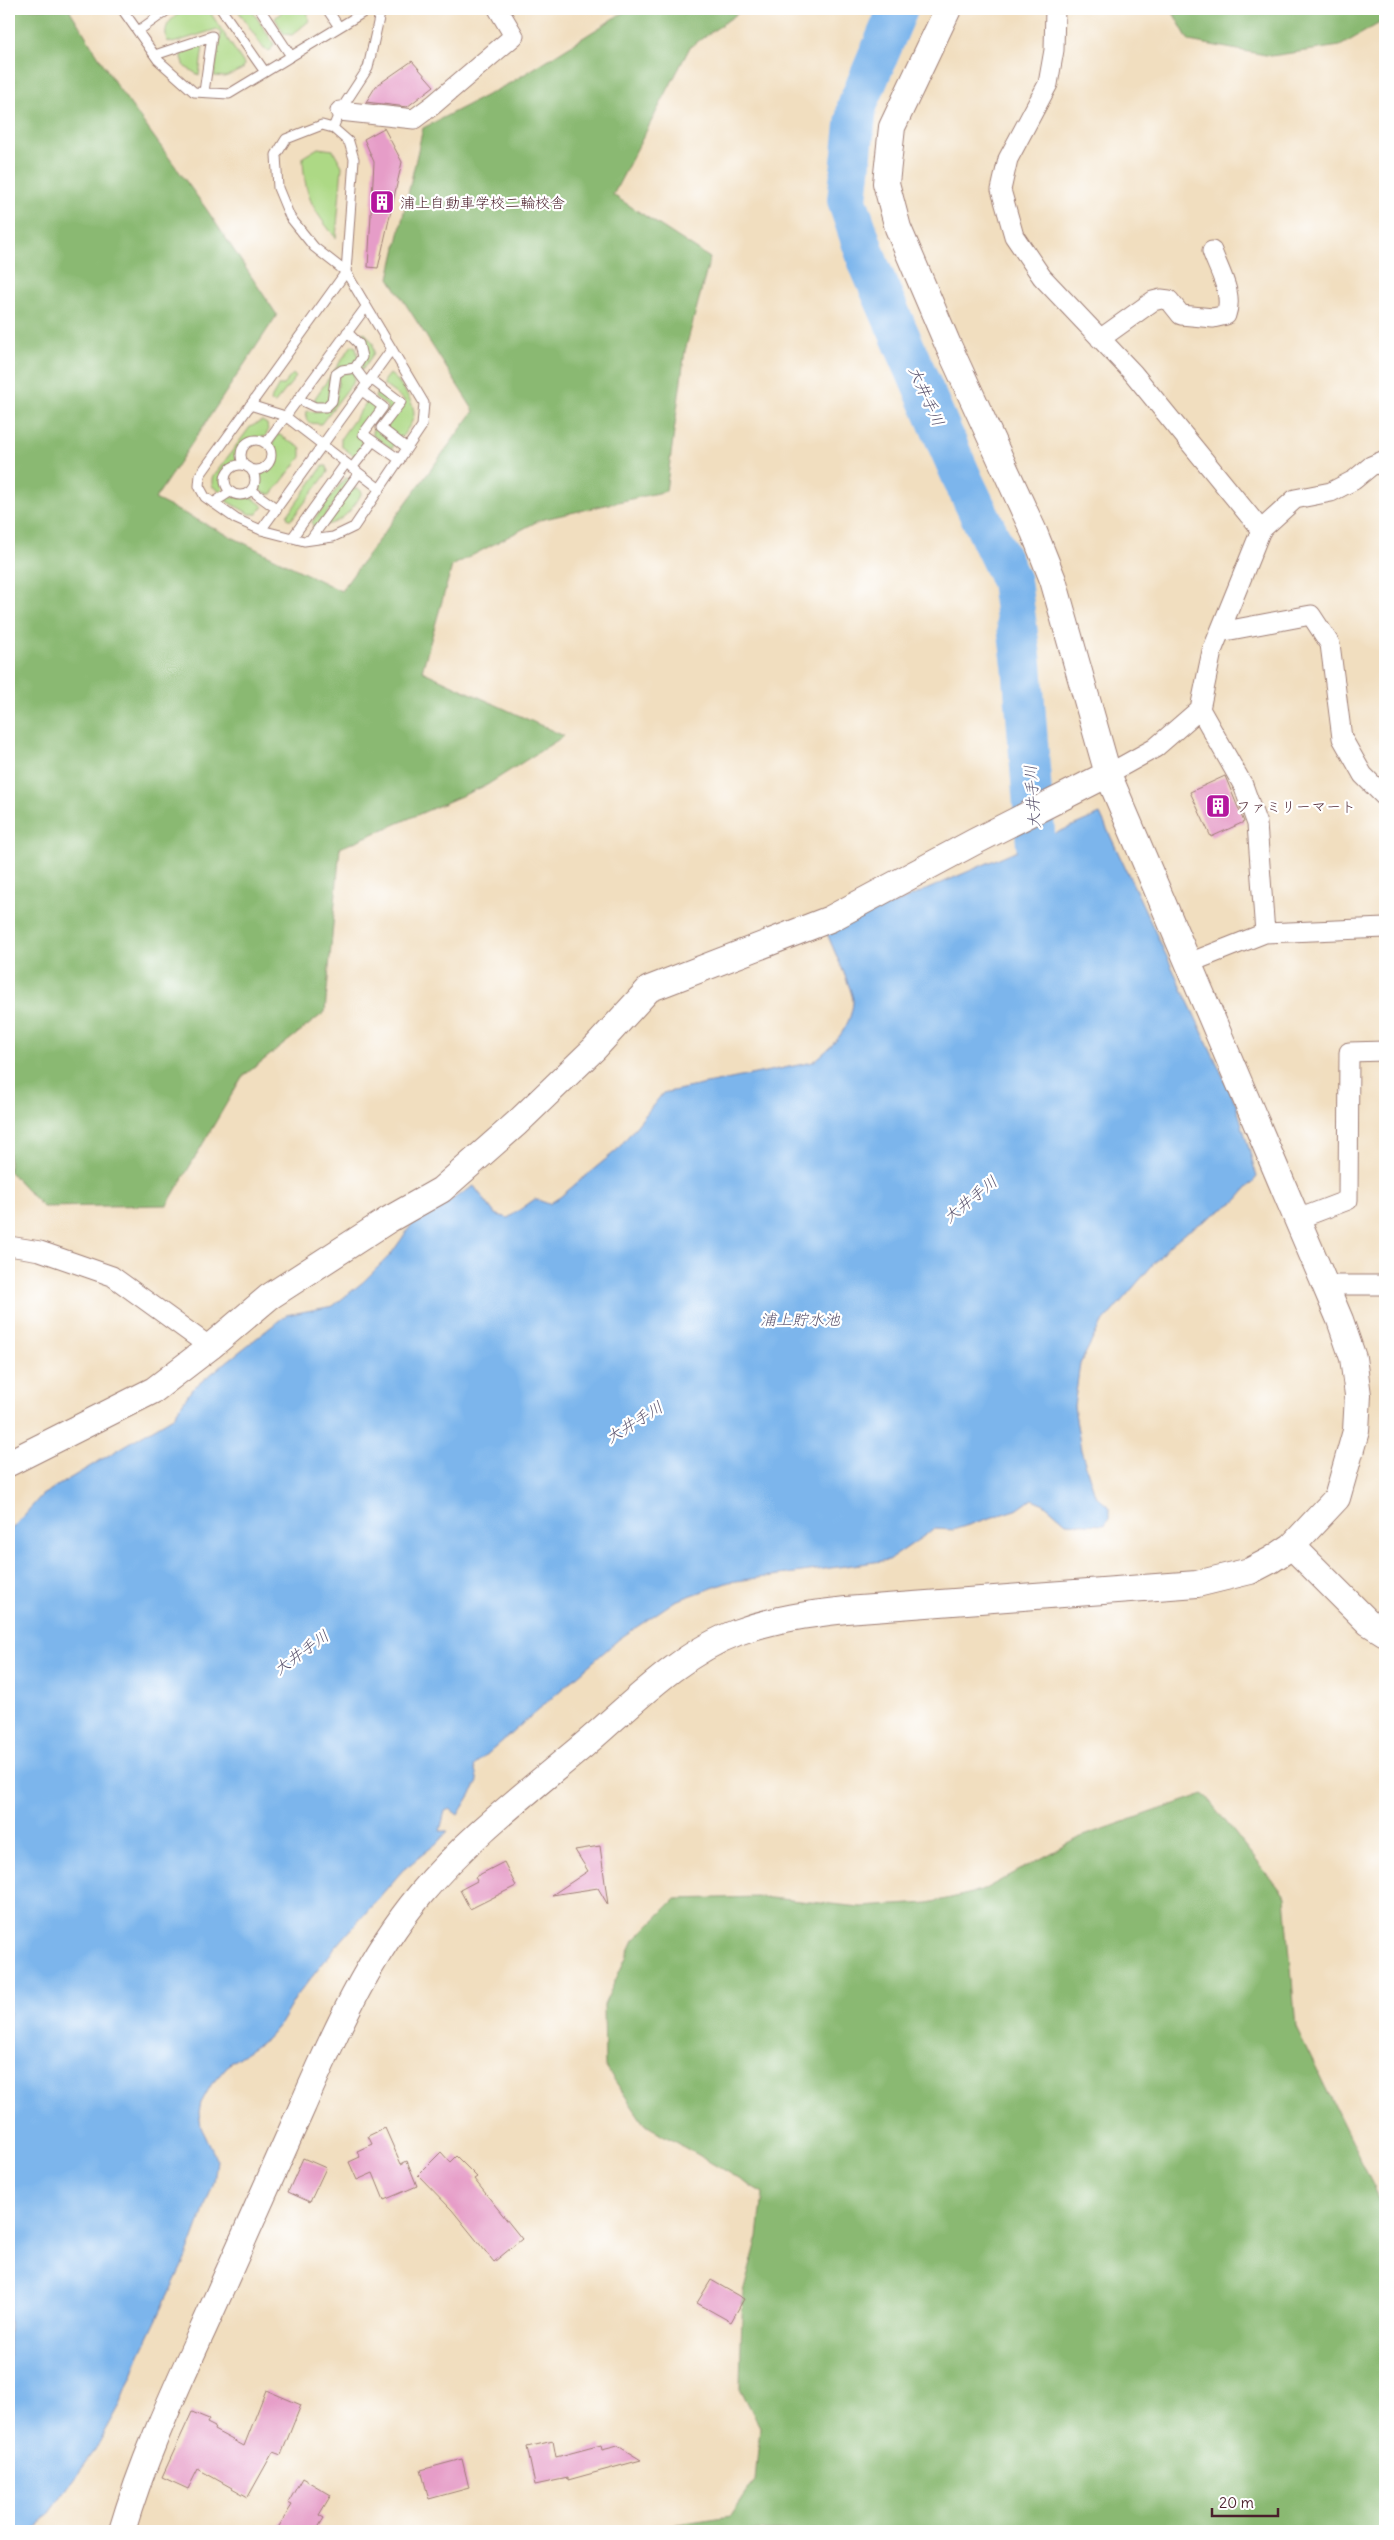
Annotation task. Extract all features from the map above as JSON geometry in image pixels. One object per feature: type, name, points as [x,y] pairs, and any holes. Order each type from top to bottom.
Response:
[{"type":"street","points":[[337,119],[414,119],[514,36],[498,9]]},
{"type":"street","points":[[122,2531],[142,2472],[338,2028],[382,1947],[420,1894],[474,1838],[659,1681],[700,1651],[737,1632],[795,1616],[846,1610],[1197,1584],[1250,1570],[1292,1546],[1337,1498],[1356,1431],[1358,1395],[1353,1358],[1326,1285],[1108,774],[1052,580],[1034,532],[948,345],[898,228],[886,183],[892,127],[948,9]]},
{"type":"street","points":[[1055,9],[1054,50],[1048,84],[1008,159],[1001,190],[1014,236],[1042,277],[1133,373],[1261,530]]},
{"type":"street","points":[[1100,339],[1153,301],[1161,299],[1169,300],[1181,316],[1214,318],[1226,315],[1230,305],[1228,294],[1212,251]]},
{"type":"street","points":[[9,1463],[154,1390],[210,1347],[269,1297],[388,1220],[441,1190],[532,1110],[594,1049],[649,989],[830,919],[1155,748],[1200,709],[1212,651],[1261,530],[1295,499],[1331,492],[1354,480],[1371,466],[1385,460]]},
{"type":"street","points":[[1220,632],[1311,615],[1330,644],[1342,738],[1363,775],[1385,797]]},
{"type":"street","points":[[1200,709],[1244,785],[1257,824],[1265,933]]},
{"type":"street","points":[[1189,963],[1265,933],[1370,927],[1385,928]]},
{"type":"street","points":[[1298,1219],[1348,1200],[1348,1052],[1385,1051]]},
{"type":"street","points":[[9,1246],[40,1251],[112,1276],[210,1347]]},
{"type":"street","points":[[1326,1285],[1385,1285]]},
{"type":"street","points":[[1292,1546],[1369,1623],[1385,1633]]},
{"type":"lane","points":[[122,9],[154,55],[194,92],[229,94],[369,9]]},
{"type":"lane","points":[[138,31],[168,9]]},
{"type":"lane","points":[[221,9],[265,72]]},
{"type":"lane","points":[[327,9],[339,26]]},
{"type":"lane","points":[[351,19],[352,9]]},
{"type":"lane","points":[[337,119],[349,142],[354,159],[346,272],[200,475],[199,486],[205,497],[236,520],[262,530],[292,538],[310,540],[334,538],[354,527],[422,426],[424,403],[346,272],[314,247],[290,217],[278,188],[276,154],[286,139],[337,119],[368,68],[381,9]]},
{"type":"lane","points":[[264,10],[291,56]]},
{"type":"lane","points":[[154,55],[212,36],[204,92]]},
{"type":"lane","points":[[266,442],[366,306]]},
{"type":"lane","points":[[298,399],[315,407],[326,407],[332,401],[336,374],[342,370],[355,368],[362,357],[359,344],[347,332]]},
{"type":"lane","points":[[262,530],[391,350]]},
{"type":"lane","points":[[355,368],[383,407],[363,434],[400,460]]},
{"type":"lane","points":[[367,385],[401,402],[381,428],[407,448]]},
{"type":"lane","points":[[250,405],[285,416],[380,489]]},
{"type":"lane","points":[[213,503],[230,492],[243,494],[251,490],[255,481],[241,456],[244,446],[247,442],[256,439],[266,442]]},
{"type":"lane","points":[[292,538],[373,441]]},
{"type":"lane","points":[[230,492],[225,483],[230,468],[239,465],[258,470],[268,465],[272,456],[266,442]]},
{"type":"lane","points":[[310,540],[352,468]]},
{"type":"lane","points":[[251,490],[277,509]]},
{"type":"green space","points":[[9,9],[69,9],[117,86],[207,210],[277,315],[155,499],[341,591],[474,411],[389,278],[423,128],[512,82],[629,9],[744,9],[690,47],[613,195],[710,258],[685,351],[666,491],[540,520],[452,566],[422,671],[564,736],[487,785],[340,848],[325,1012],[242,1077],[167,1205],[43,1207],[9,1171]]},
{"type":"green space","points":[[186,9],[208,9],[244,64],[243,69],[225,77],[214,76],[221,34],[217,29],[173,43],[167,41],[167,25]]},
{"type":"green space","points":[[237,9],[251,9],[274,44],[270,51],[264,49]]},
{"type":"green space","points":[[285,9],[307,9],[309,21],[292,35],[284,34],[275,18]]},
{"type":"green space","points":[[1171,9],[1385,9],[1385,20],[1340,46],[1271,56],[1189,41]]},
{"type":"green space","points":[[203,46],[199,75],[185,67],[181,54],[184,50]]},
{"type":"green space","points":[[318,148],[333,150],[342,166],[336,238],[315,210],[305,182],[303,157]]},
{"type":"green space","points":[[364,332],[373,343],[374,353],[362,370],[359,369],[366,353],[362,341],[358,337]]},
{"type":"green space","points":[[352,345],[356,347],[358,358],[355,362],[332,376],[329,383],[328,401],[324,404],[315,402],[315,398]]},
{"type":"green space","points":[[354,372],[354,381],[321,424],[309,423],[306,418],[307,411],[330,408],[337,392],[339,376],[344,373]]},
{"type":"green space","points":[[293,374],[296,377],[275,403],[271,402],[279,385],[283,385]]},
{"type":"green space","points":[[389,374],[401,385],[414,413],[413,420],[402,437],[397,437],[386,428],[405,401],[384,385],[384,380]]},
{"type":"green space","points":[[377,391],[394,402],[378,432],[394,443],[392,449],[372,435],[372,431],[387,410],[387,406],[375,398]]},
{"type":"green space","points":[[371,401],[378,407],[359,434],[368,441],[358,456],[354,456],[341,446],[341,438],[366,403]]},
{"type":"green space","points":[[262,421],[267,424],[268,431],[265,437],[249,439],[242,445],[238,454],[238,461],[223,472],[221,484],[223,489],[221,492],[212,486],[212,478],[250,427]]},
{"type":"green space","points":[[278,434],[301,448],[301,457],[272,494],[266,494],[257,488],[257,473],[263,472],[274,463],[276,454],[273,443]]},
{"type":"green space","points":[[323,466],[327,466],[328,472],[292,519],[288,519],[287,516]]},
{"type":"green space","points":[[345,478],[349,479],[349,483],[317,527],[313,527],[312,522]]},
{"type":"green space","points":[[358,488],[362,492],[352,509],[337,521],[325,525],[351,489]]},
{"type":"green space","points":[[228,497],[253,498],[263,506],[257,514],[250,514],[226,501]]},
{"type":"green space","points":[[1204,1794],[1285,1897],[1296,2027],[1385,2210],[1385,2531],[658,2531],[677,2524],[731,2516],[755,2481],[760,2427],[740,2388],[741,2344],[743,2293],[758,2237],[763,2193],[644,2124],[605,2066],[604,2005],[634,1940],[675,1899],[760,1897],[861,1907],[929,1903],[981,1891],[1081,1837]]},
{"type":"water","name":"浦上貯水池","points":[[1100,814],[1236,1104],[1257,1177],[1236,1201],[1185,1233],[1169,1246],[1099,1327],[1080,1364],[1074,1406],[1081,1450],[1095,1495],[1110,1508],[1110,1518],[1104,1525],[1066,1523],[1044,1504],[1032,1499],[1018,1509],[953,1530],[934,1529],[889,1560],[729,1582],[675,1601],[619,1639],[474,1766],[478,1782],[458,1815],[450,1809],[445,1811],[440,1831],[448,1831],[437,1843],[403,1870],[335,1948],[296,1997],[280,2024],[267,2039],[230,2063],[211,2085],[201,2103],[199,2112],[201,2127],[217,2160],[214,2182],[187,2255],[139,2357],[119,2407],[94,2452],[40,2525],[34,2531],[9,2531],[9,1532],[42,1495],[173,1417],[192,1389],[286,1315],[333,1306],[363,1282],[391,1254],[412,1224],[474,1186],[495,1214],[508,1218],[535,1199],[549,1204],[617,1150],[663,1093],[813,1062],[839,1036],[849,1020],[853,1002],[846,979],[827,933]]},
{"type":"building","points":[[412,61],[434,86],[407,107],[366,102],[376,86]]},
{"type":"building","name":"浦上自動車学校二輪校舎","points":[[384,128],[402,162],[378,268],[368,267],[374,162],[364,139]]},
{"type":"building","name":"ファミリーマート","points":[[1225,776],[1244,822],[1211,837],[1190,792]]},
{"type":"building","points":[[600,1846],[608,1905],[598,1888],[552,1895],[588,1871],[575,1850]]},
{"type":"building","points":[[504,1862],[516,1886],[470,1909],[460,1890],[477,1881],[475,1877]]},
{"type":"building","points":[[385,2128],[401,2164],[407,2161],[417,2186],[384,2200],[373,2173],[357,2180],[349,2162],[360,2157],[357,2151],[372,2144],[368,2136]]},
{"type":"building","points":[[441,2152],[450,2162],[456,2156],[477,2177],[474,2179],[522,2239],[494,2262],[452,2210],[418,2175]]},
{"type":"building","points":[[303,2158],[326,2168],[310,2202],[288,2192]]},
{"type":"building","points":[[711,2280],[744,2299],[731,2322],[697,2303]]},
{"type":"building","points":[[266,2390],[301,2405],[281,2455],[273,2452],[248,2497],[198,2469],[188,2489],[162,2477],[192,2412],[209,2419],[207,2423],[215,2427],[214,2430],[244,2446]]},
{"type":"building","points":[[553,2441],[556,2457],[601,2445],[602,2450],[618,2446],[641,2460],[568,2480],[568,2478],[535,2485],[527,2447]]},
{"type":"building","points":[[462,2459],[469,2488],[429,2499],[421,2470]]},
{"type":"building","points":[[302,2478],[331,2495],[319,2515],[324,2518],[316,2531],[276,2531],[292,2505],[288,2503]]},
{"type":"waterway","name":"大井手川","points":[[898,9],[857,106],[847,200],[869,265],[963,480],[1011,581],[1022,664],[1036,845],[1053,892]]},
{"type":"place","name":"浦上自動車学校二輪校舎","points":[[382,202]]},
{"type":"place","name":"ファミリーマート","points":[[1218,806]]}]
